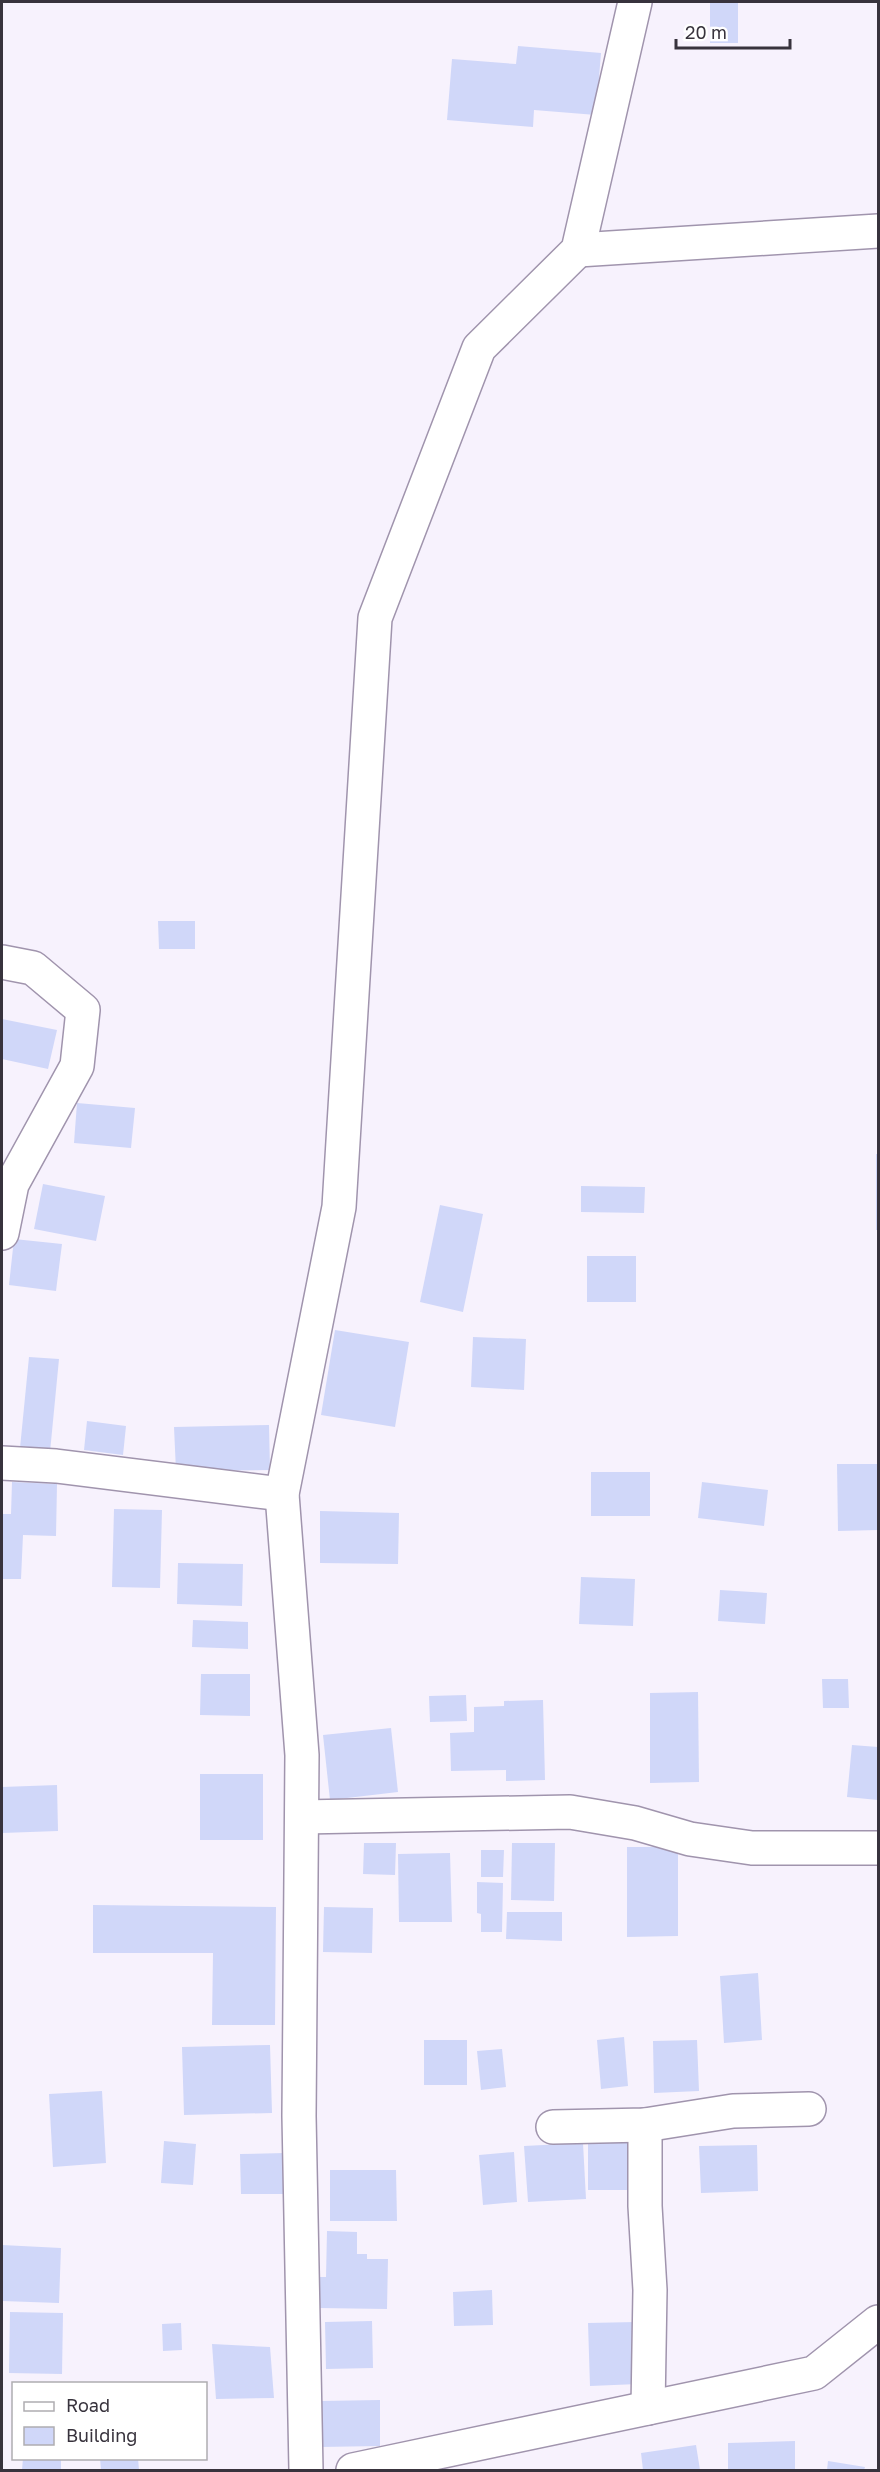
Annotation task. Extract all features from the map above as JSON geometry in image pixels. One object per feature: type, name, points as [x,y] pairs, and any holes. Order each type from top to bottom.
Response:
[{"type":"street","points":[[306,2470],[298,2116],[302,1755],[282,1494],[339,1207],[375,618],[480,348],[578,250],[635,2]]},
{"type":"street","points":[[578,250],[879,231]]},
{"type":"street","points":[[2,962],[33,968],[83,1010],[77,1066],[12,1184],[2,1233]]},
{"type":"street","points":[[2,1463],[56,1466],[282,1494]]},
{"type":"street","points":[[302,1817],[570,1812],[635,1823],[690,1839],[752,1848],[879,1848]]},
{"type":"street","points":[[553,2127],[645,2125],[733,2111],[809,2109]]},
{"type":"street","points":[[645,2125],[645,2206],[650,2290],[648,2408]]},
{"type":"street","points":[[353,2470],[814,2373],[879,2322]]},
{"type":"building","points":[[710,2],[738,2],[738,43],[710,43]]},
{"type":"building","points":[[518,46],[601,53],[596,115],[534,110],[533,127],[447,120],[452,59],[516,64]]},
{"type":"building","points":[[158,921],[195,921],[195,949],[159,949]]},
{"type":"building","points":[[2,1019],[57,1030],[48,1069],[2,1059]]},
{"type":"building","points":[[77,1103],[135,1108],[131,1148],[74,1143]]},
{"type":"building","points":[[876,1154],[878,1154],[878,1230],[876,1230]]},
{"type":"building","points":[[43,1184],[105,1196],[96,1241],[34,1229]]},
{"type":"building","points":[[581,1186],[645,1187],[644,1213],[581,1212]]},
{"type":"building","points":[[440,1205],[483,1214],[463,1312],[420,1302]]},
{"type":"building","points":[[14,1239],[62,1244],[56,1291],[9,1285]]},
{"type":"building","points":[[587,1256],[636,1256],[636,1302],[587,1302]]},
{"type":"building","points":[[335,1330],[409,1342],[395,1427],[321,1415]]},
{"type":"building","points":[[473,1337],[526,1339],[524,1390],[471,1387]]},
{"type":"building","points":[[29,1357],[59,1359],[50,1452],[20,1448]]},
{"type":"building","points":[[87,1421],[126,1426],[123,1455],[84,1450]]},
{"type":"building","points":[[269,1425],[270,1470],[176,1471],[174,1427]]},
{"type":"building","points":[[837,1464],[878,1464],[878,1530],[838,1531]]},
{"type":"building","points":[[591,1472],[650,1472],[650,1516],[591,1516]]},
{"type":"building","points":[[12,1482],[57,1484],[56,1536],[23,1535],[21,1579],[2,1579],[2,1514],[11,1514]]},
{"type":"building","points":[[702,1482],[768,1490],[764,1526],[698,1518]]},
{"type":"building","points":[[114,1509],[162,1510],[160,1588],[112,1587]]},
{"type":"building","points":[[320,1511],[399,1513],[398,1564],[320,1563]]},
{"type":"building","points":[[178,1563],[243,1564],[242,1606],[177,1604]]},
{"type":"building","points":[[581,1577],[635,1579],[633,1626],[579,1624]]},
{"type":"building","points":[[720,1590],[767,1593],[765,1624],[718,1621]]},
{"type":"building","points":[[193,1620],[248,1622],[248,1649],[192,1647]]},
{"type":"building","points":[[201,1674],[250,1674],[250,1716],[200,1715]]},
{"type":"building","points":[[822,1679],[848,1679],[849,1708],[823,1708]]},
{"type":"building","points":[[698,1692],[699,1782],[650,1783],[650,1693]]},
{"type":"building","points":[[466,1695],[467,1721],[430,1722],[429,1696]]},
{"type":"building","points":[[543,1700],[545,1780],[506,1781],[506,1770],[451,1771],[450,1733],[474,1732],[474,1707],[504,1706],[504,1701]]},
{"type":"building","points":[[391,1728],[398,1792],[330,1800],[323,1735]]},
{"type":"building","points":[[852,1745],[878,1747],[878,1800],[847,1797]]},
{"type":"building","points":[[200,1774],[263,1774],[263,1840],[200,1840]]},
{"type":"building","points":[[57,1785],[58,1831],[2,1833],[2,1787]]},
{"type":"building","points":[[364,1843],[396,1843],[395,1875],[363,1874]]},
{"type":"building","points":[[512,1843],[555,1843],[554,1901],[511,1900]]},
{"type":"building","points":[[627,1847],[678,1847],[678,1936],[627,1937]]},
{"type":"building","points":[[481,1850],[504,1850],[503,1877],[481,1877]]},
{"type":"building","points":[[450,1853],[452,1922],[399,1922],[398,1854]]},
{"type":"building","points":[[477,1882],[503,1883],[502,1932],[481,1932],[481,1914],[477,1913]]},
{"type":"building","points":[[93,1905],[276,1907],[275,2025],[212,2025],[213,1953],[93,1953]]},
{"type":"building","points":[[324,1907],[373,1908],[372,1953],[323,1952]]},
{"type":"building","points":[[507,1912],[562,1912],[562,1941],[506,1939]]},
{"type":"building","points":[[758,1973],[762,2040],[724,2043],[720,1976]]},
{"type":"building","points":[[624,2037],[628,2086],[601,2089],[597,2040]]},
{"type":"building","points":[[424,2040],[467,2040],[467,2085],[424,2085]]},
{"type":"building","points":[[697,2040],[699,2091],[654,2093],[653,2041]]},
{"type":"building","points":[[270,2045],[272,2113],[184,2115],[182,2047]]},
{"type":"building","points":[[502,2049],[506,2087],[481,2090],[477,2051]]},
{"type":"building","points":[[102,2091],[106,2163],[53,2167],[49,2094]]},
{"type":"building","points":[[588,2135],[630,2135],[630,2190],[588,2190]]},
{"type":"building","points":[[164,2141],[196,2144],[193,2185],[161,2183]]},
{"type":"building","points":[[583,2143],[586,2199],[528,2202],[524,2146]]},
{"type":"building","points":[[757,2145],[758,2191],[701,2193],[699,2146]]},
{"type":"building","points":[[514,2152],[517,2202],[483,2205],[479,2155]]},
{"type":"building","points":[[285,2153],[285,2194],[241,2194],[240,2154]]},
{"type":"building","points":[[330,2170],[396,2170],[397,2221],[330,2221]]},
{"type":"building","points":[[327,2231],[357,2232],[357,2254],[367,2254],[367,2259],[388,2259],[387,2309],[319,2308],[319,2277],[326,2277]]},
{"type":"building","points":[[2,2245],[61,2248],[59,2303],[2,2301]]},
{"type":"building","points":[[492,2290],[493,2325],[454,2326],[453,2292]]},
{"type":"building","points":[[10,2312],[63,2313],[62,2374],[9,2373]]},
{"type":"building","points":[[372,2321],[373,2368],[326,2369],[325,2322]]},
{"type":"building","points":[[636,2322],[638,2384],[590,2386],[588,2323]]},
{"type":"building","points":[[181,2323],[182,2350],[163,2351],[162,2324]]},
{"type":"building","points":[[212,2344],[270,2347],[274,2398],[216,2399]]},
{"type":"building","points":[[380,2400],[380,2446],[320,2447],[320,2401]]},
{"type":"building","points":[[795,2441],[795,2470],[728,2470],[728,2443]]},
{"type":"building","points":[[696,2445],[700,2470],[643,2470],[641,2453]]},
{"type":"building","points":[[23,2460],[61,2460],[61,2470],[22,2470]]},
{"type":"building","points":[[100,2460],[138,2460],[139,2470],[101,2470]]},
{"type":"building","points":[[828,2461],[865,2467],[864,2470],[827,2470]]}]
